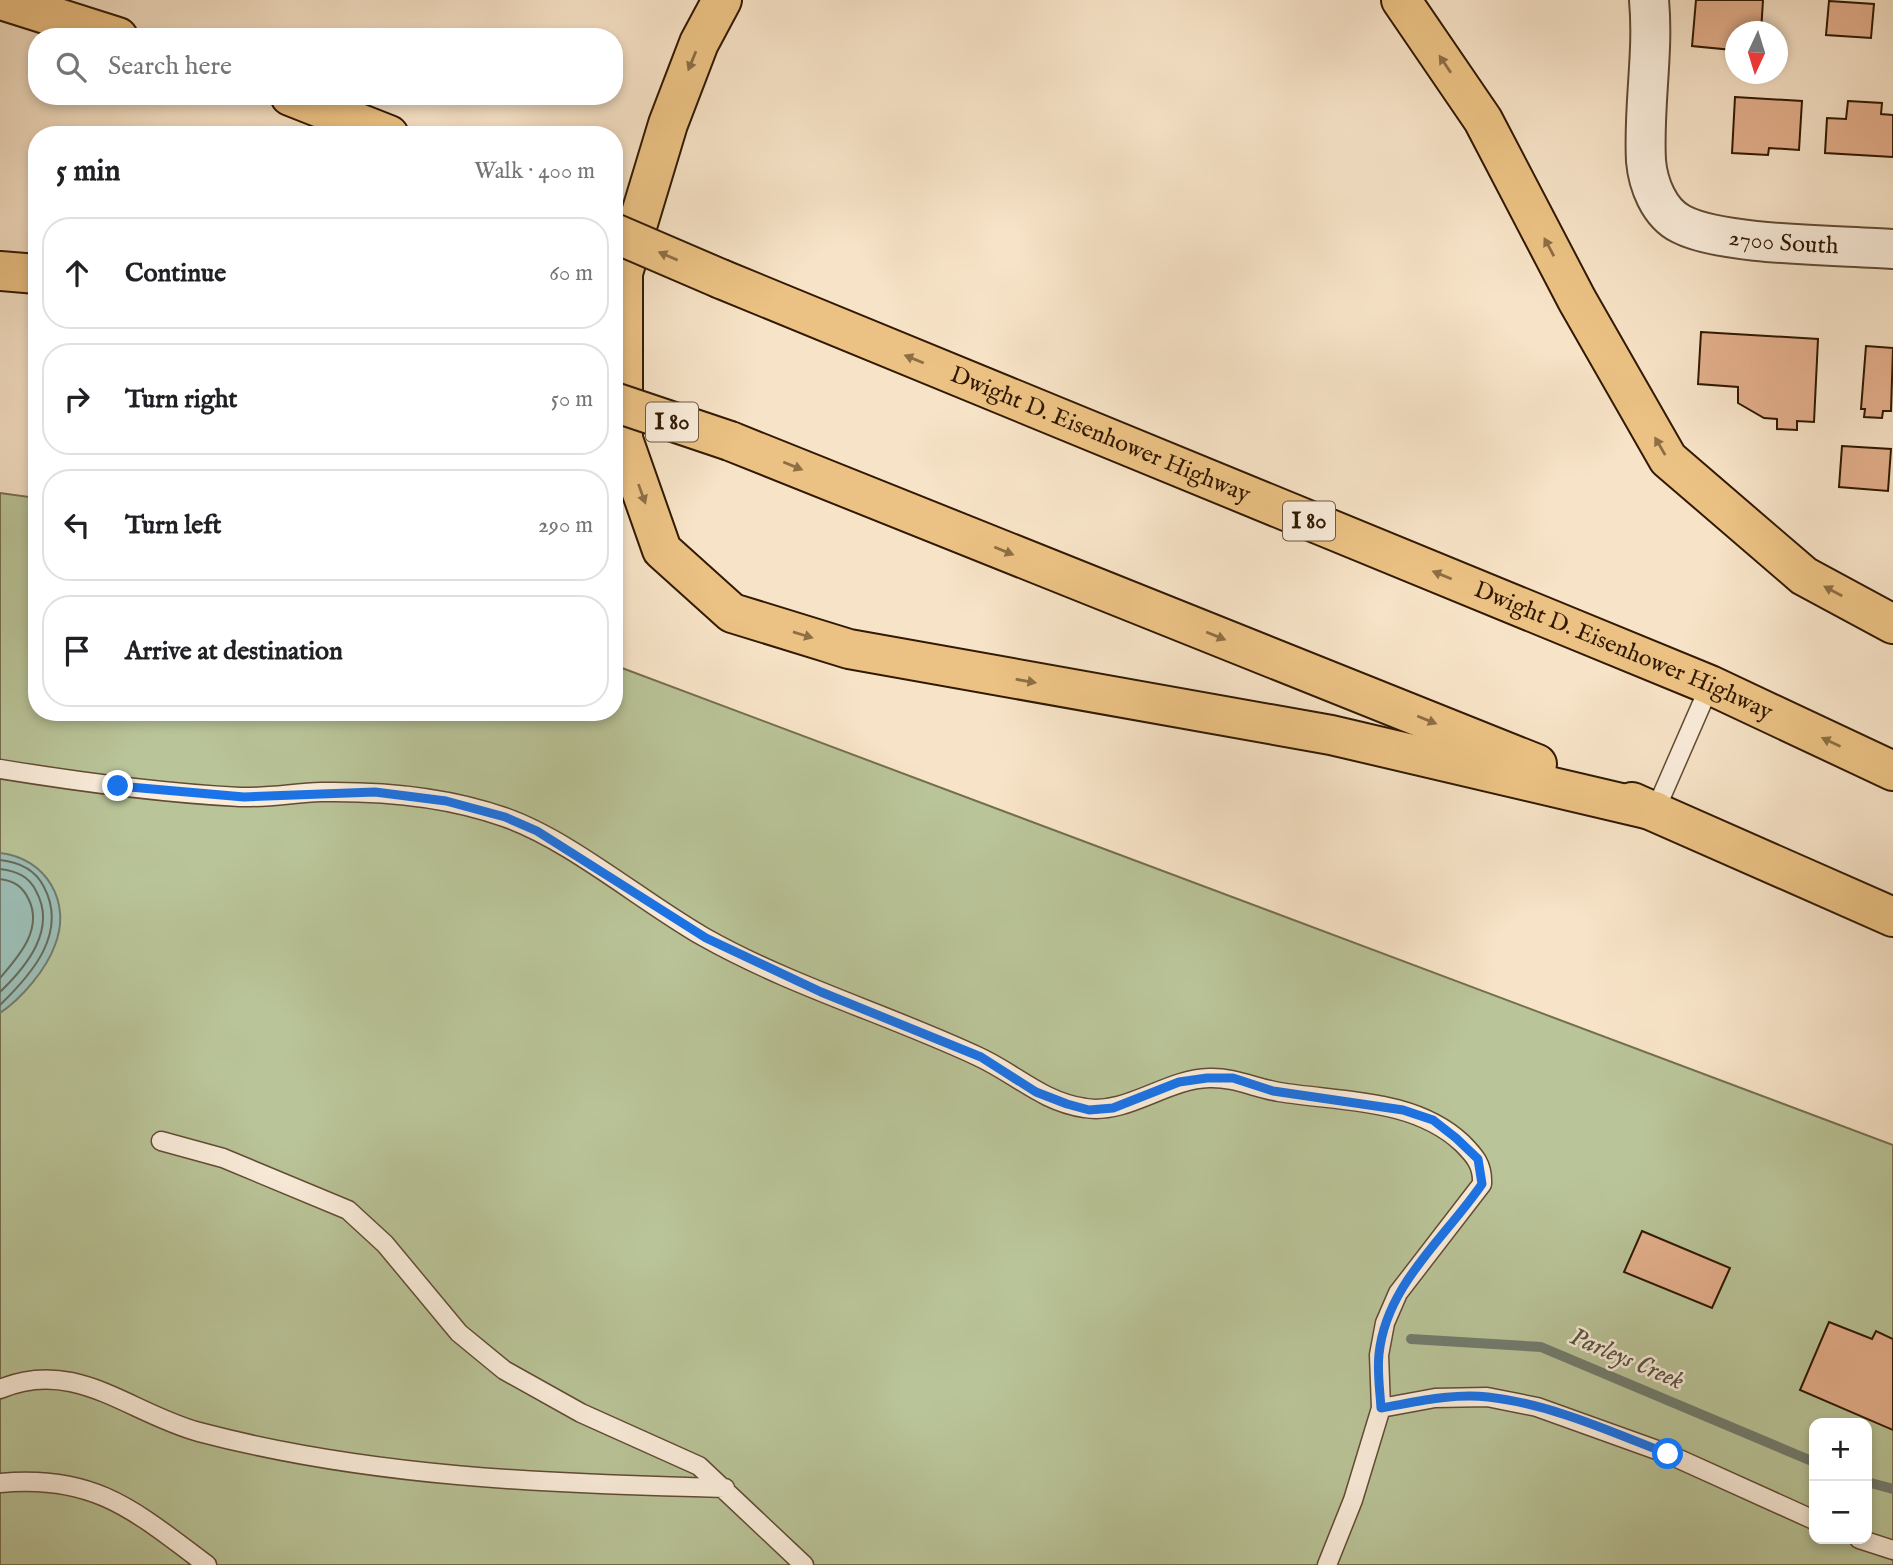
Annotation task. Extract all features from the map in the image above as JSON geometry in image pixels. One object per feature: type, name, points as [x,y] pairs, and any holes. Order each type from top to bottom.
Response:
[{"type":"highway","points":[[1,0],[90,28]]},
{"type":"highway","points":[[722,0],[699,43],[668,124],[623,273],[623,439],[662,550],[732,613],[849,649],[1331,736],[1655,811]]},
{"type":"highway","points":[[1401,0],[1483,120],[1577,300],[1668,459],[1804,576],[1893,624]]},
{"type":"highway","points":[[313,105],[366,126]]},
{"type":"highway","name":"Dwight D. Eisenhower Highway","points":[[623,237],[1710,685],[1893,771]]},
{"type":"highway","points":[[0,271],[28,273]]},
{"type":"highway","name":"I 80","points":[[623,405],[730,441],[1655,811],[1893,917]]},
{"type":"street","name":"2700 South","points":[[1649,0],[1646,160],[1656,198],[1678,223],[1727,236],[1893,249]]},
{"type":"lane","points":[[1655,811],[1710,685]]},
{"type":"lane","points":[[0,769],[118,786],[244,797],[375,792],[446,801],[505,817],[537,831],[706,938],[821,992],[981,1057],[1036,1092],[1067,1104],[1089,1110],[1113,1108],[1179,1082],[1233,1078],[1273,1091],[1403,1110],[1433,1120],[1478,1159],[1482,1184],[1398,1293],[1385,1323],[1379,1355],[1381,1408],[1353,1500],[1327,1565]]},
{"type":"lane","points":[[161,1141],[223,1158],[348,1210],[385,1244],[459,1333],[504,1370],[581,1413],[699,1465],[804,1565]]},
{"type":"lane","points":[[0,1390],[37,1377],[68,1380],[178,1426],[259,1446],[356,1462],[621,1486],[725,1488]]},
{"type":"lane","points":[[1381,1408],[1435,1398],[1487,1397],[1537,1407],[1668,1454],[1809,1518]]},
{"type":"lane","points":[[0,1483],[63,1483],[113,1498],[207,1565]]},
{"type":"lane","points":[[1872,1543],[1893,1550]]},
{"type":"green space","points":[[0,493],[28,497],[28,721],[623,721],[623,668],[1893,1145],[1893,1565],[0,1565]]},
{"type":"water","points":[[0,853],[30,863],[42,873],[57,898],[60,913],[55,945],[46,964],[24,992],[0,1013]]},
{"type":"building","points":[[1696,0],[1763,0],[1762,21],[1725,21],[1725,49],[1692,46]]},
{"type":"building","points":[[1829,1],[1874,4],[1871,38],[1826,35]]},
{"type":"building","points":[[1735,97],[1802,101],[1799,150],[1769,148],[1768,155],[1732,153]]},
{"type":"building","points":[[1848,101],[1882,103],[1881,114],[1893,115],[1893,157],[1825,153],[1827,118],[1846,119]]},
{"type":"building","points":[[1701,332],[1818,339],[1814,422],[1797,421],[1797,430],[1777,429],[1777,419],[1764,418],[1738,403],[1738,387],[1698,384]]},
{"type":"building","points":[[1866,346],[1893,348],[1891,411],[1883,411],[1882,418],[1864,417],[1865,409],[1861,409]]},
{"type":"building","points":[[1842,446],[1891,449],[1888,491],[1839,487]]},
{"type":"building","points":[[1642,1231],[1730,1268],[1712,1308],[1624,1272]]},
{"type":"building","points":[[1829,1322],[1872,1339],[1876,1331],[1893,1339],[1893,1430],[1872,1421],[1872,1418],[1865,1418],[1800,1390]]},
{"type":"waterway","name":"Parleys Creek","points":[[1411,1339],[1541,1347],[1809,1460]]},
{"type":"waterway","name":"Parleys Creek","points":[[1872,1483],[1893,1489]]},
{"type":"route","points":[[118,786],[244,797],[375,792],[446,801],[505,817],[537,831],[706,938],[821,992],[981,1057],[1036,1092],[1089,1110],[1113,1108],[1179,1082],[1233,1078],[1273,1091],[1403,1110],[1433,1120],[1478,1159],[1483,1174],[1482,1184],[1398,1293],[1385,1323],[1379,1355],[1381,1408],[1435,1398],[1487,1397],[1537,1407],[1586,1422],[1668,1454]]}]
